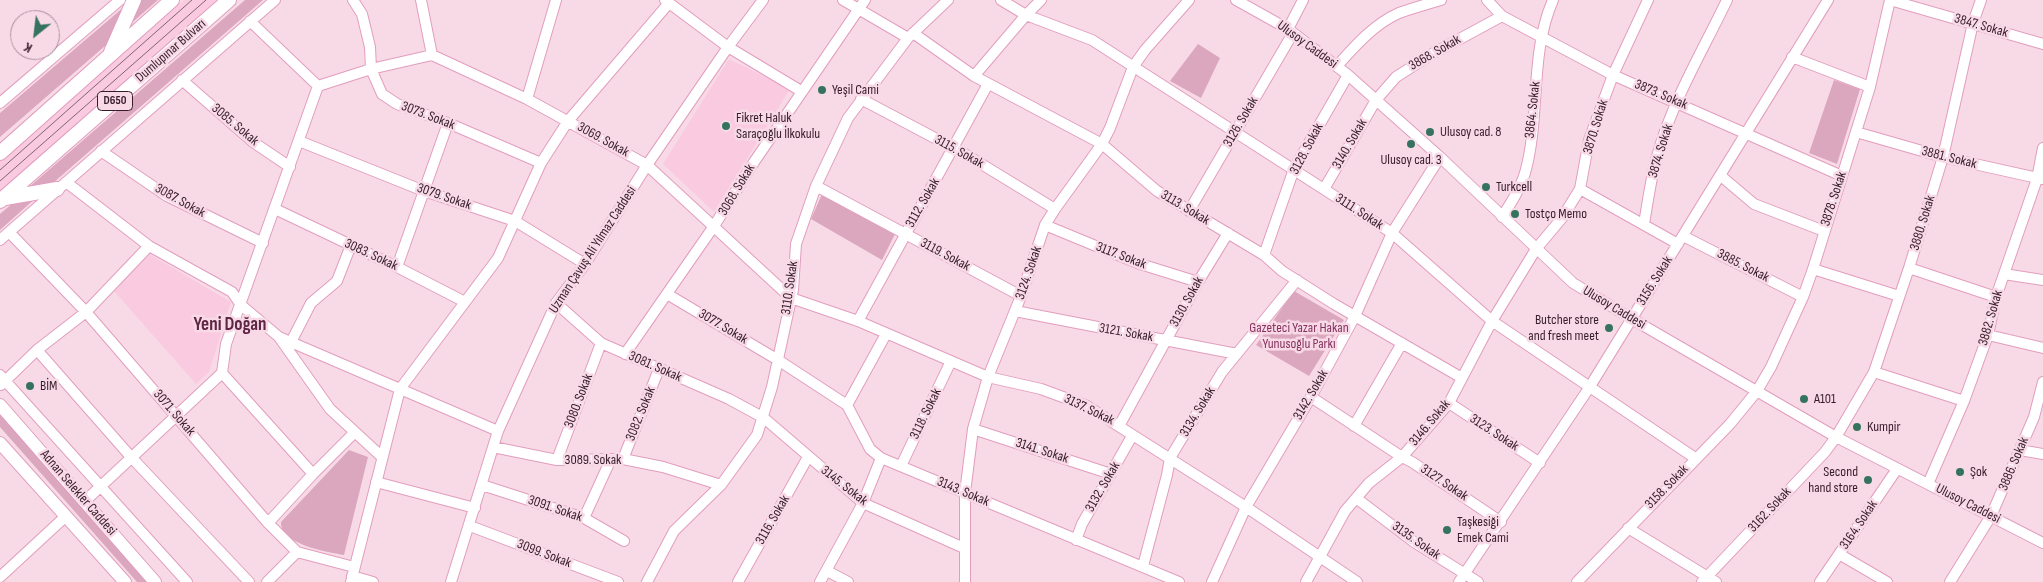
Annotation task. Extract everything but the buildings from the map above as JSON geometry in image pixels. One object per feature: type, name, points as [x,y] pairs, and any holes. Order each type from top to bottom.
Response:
[{"type":"highway","points":[[109,57],[134,0]]},
{"type":"highway","name":"D650","points":[[0,153],[172,0]]},
{"type":"highway","name":"Dumlupınar Bulvarı","points":[[2,200],[229,0]]},
{"type":"highway","points":[[2,200],[61,185]]},
{"type":"main road","name":"Adnan Selekler Caddesi","points":[[0,405],[155,582]]},
{"type":"main road","name":"Adnan Selekler Caddesi","points":[[0,443],[125,582]]},
{"type":"street","points":[[0,103],[120,0]]},
{"type":"street","points":[[0,240],[275,0]]},
{"type":"street","name":"3073. Sokak","points":[[353,0],[362,14],[370,47],[371,69],[382,94],[397,104],[448,123],[541,163]]},
{"type":"street","points":[[318,86],[371,69],[432,54],[421,0]]},
{"type":"street","points":[[527,99],[556,0]]},
{"type":"street","name":"Uzman Çavuş Ali Yılmaz Caddesi","points":[[451,582],[498,431],[556,304],[585,264],[647,165],[728,47],[763,0]]},
{"type":"street","name":"3113. Sokak","points":[[843,0],[858,10],[910,35],[988,84],[1102,144],[1157,191],[1264,255],[1297,280],[1355,316],[1462,378]]},
{"type":"street","name":"3068. Sokak","points":[[625,354],[714,226],[754,162],[865,0]]},
{"type":"street","name":"3110. Sokak","points":[[647,582],[674,531],[721,485],[757,435],[764,418],[791,298],[796,244],[816,186],[848,118],[860,99],[910,35],[948,0]]},
{"type":"street","name":"3111. Sokak","points":[[1002,0],[1026,15],[1092,40],[1392,233],[1492,321],[1695,458]]},
{"type":"street","points":[[974,76],[1026,15],[1042,0]]},
{"type":"street","name":"3124. Sokak","points":[[965,582],[965,493],[973,428],[988,377],[1021,296],[1045,226],[1102,144],[1133,67],[1145,50],[1189,0]]},
{"type":"street","name":"Ulusoy Caddesi","points":[[1236,0],[1291,31],[1348,75],[1440,157],[1573,283],[1632,320],[1836,437],[2043,543]]},
{"type":"street","name":"3126. Sokak","points":[[1189,211],[1236,132],[1291,31],[1303,0]]},
{"type":"street","points":[[1337,66],[1374,29],[1398,14],[1441,0]]},
{"type":"street","name":"3873. Sokak","points":[[1487,0],[1502,16],[1613,75],[1678,102],[1842,176]]},
{"type":"street","name":"3864. Sokak","points":[[1502,217],[1522,181],[1529,153],[1541,36],[1552,0]]},
{"type":"street","name":"3870. Sokak","points":[[1536,249],[1562,218],[1580,188],[1589,140],[1613,75],[1648,0]]},
{"type":"street","name":"3874. Sokak","points":[[1644,224],[1658,153],[1678,102],[1727,0]]},
{"type":"street","name":"3156. Sokak","points":[[1462,578],[1589,388],[1748,133],[1828,0]]},
{"type":"street","name":"3847. Sokak","points":[[1890,0],[2043,44]]},
{"type":"street","name":"3878. Sokak","points":[[1757,391],[1771,368],[1803,297],[1813,269],[1870,87],[1890,0]]},
{"type":"street","name":"3880. Sokak","points":[[1836,437],[1874,372],[1909,268],[1943,158],[1973,23],[1982,0]]},
{"type":"street","points":[[352,575],[400,389],[498,258],[541,163],[568,121],[667,2],[728,47],[801,92]]},
{"type":"street","name":"3868. Sokak","points":[[1376,100],[1396,77],[1432,54],[1502,16]]},
{"type":"street","points":[[250,21],[318,86]]},
{"type":"street","name":"3069. Sokak","points":[[432,54],[527,99],[647,165],[791,298]]},
{"type":"street","points":[[1792,57],[1870,87]]},
{"type":"street","name":"3128. Sokak","points":[[1264,255],[1294,169],[1348,75]]},
{"type":"street","name":"3085. Sokak","points":[[182,80],[254,142],[290,167]]},
{"type":"street","name":"3112. Sokak","points":[[858,321],[988,84]]},
{"type":"street","points":[[85,501],[222,373],[226,344],[318,86]]},
{"type":"street","name":"3115. Sokak","points":[[860,99],[954,148],[1055,209]]},
{"type":"street","name":"3140. Sokak","points":[[1324,189],[1376,100]]},
{"type":"street","points":[[397,267],[448,123]]},
{"type":"street","name":"3881. Sokak","points":[[1856,132],[1943,158],[2040,179]]},
{"type":"street","name":"3079. Sokak","points":[[299,141],[424,191],[514,221],[585,264]]},
{"type":"street","name":"3882. Sokak","points":[[1928,484],[1964,401],[1988,335],[1996,297],[2040,179],[2043,148]]},
{"type":"street","name":"3087. Sokak","points":[[101,151],[168,196],[263,243]]},
{"type":"street","name":"3142. Sokak","points":[[1212,582],[1246,507],[1355,316],[1392,233],[1440,157]]},
{"type":"street","points":[[1721,176],[1754,204],[1824,231]]},
{"type":"street","points":[[61,185],[149,246],[232,292],[241,305],[279,337],[330,409],[382,457]]},
{"type":"street","name":"3119. Sokak","points":[[816,186],[1021,296]]},
{"type":"street","name":"3885. Sokak","points":[[1580,188],[1644,224],[1803,297]]},
{"type":"street","name":"3083. Sokak","points":[[275,209],[397,267],[465,302]]},
{"type":"street","name":"3117. Sokak","points":[[1045,226],[1137,263],[1198,282]]},
{"type":"street","name":"3071. Sokak","points":[[9,232],[86,312],[268,523],[297,552]]},
{"type":"street","name":"3130. Sokak","points":[[1119,426],[1198,282],[1228,233]]},
{"type":"street","points":[[149,246],[86,312],[2,380],[187,582]]},
{"type":"street","points":[[291,342],[312,303],[337,281],[351,246]]},
{"type":"street","name":"3146. Sokak","points":[[1306,582],[1345,511],[1369,483],[1402,457],[1449,403],[1492,321],[1536,249]]},
{"type":"street","points":[[1909,268],[1996,297]]},
{"type":"street","points":[[1813,269],[1899,296]]},
{"type":"street","points":[[2004,274],[2043,280]]},
{"type":"street","name":"3134. Sokak","points":[[1143,566],[1170,458],[1222,372],[1297,280]]},
{"type":"street","name":"3077. Sokak","points":[[667,294],[778,360]]},
{"type":"street","name":"3137. Sokak","points":[[791,298],[858,321],[988,377],[1041,389],[1087,406],[1246,507],[1357,582]]},
{"type":"street","name":"3081. Sokak","points":[[556,304],[601,343],[729,399],[764,418]]},
{"type":"street","name":"3121. Sokak","points":[[1015,311],[1237,354]]},
{"type":"street","points":[[847,405],[886,334]]},
{"type":"street","points":[[1988,335],[2043,348]]},
{"type":"street","points":[[279,337],[498,431]]},
{"type":"street","name":"3080. Sokak","points":[[556,460],[601,343]]},
{"type":"street","points":[[1354,426],[1402,343]]},
{"type":"street","points":[[37,350],[131,458],[249,582]]},
{"type":"street","name":"3143. Sokak","points":[[778,360],[847,405],[870,449],[881,458],[1179,582]]},
{"type":"street","name":"3118. Sokak","points":[[900,466],[951,361]]},
{"type":"street","name":"3082. Sokak","points":[[623,459],[659,369]]},
{"type":"street","points":[[1874,372],[1964,401]]},
{"type":"street","points":[[222,373],[312,474]]},
{"type":"street","name":"3886. Sokak","points":[[1950,582],[1991,516],[2034,417],[2043,382]]},
{"type":"street","name":"3158. Sokak","points":[[1577,582],[1730,424],[1757,391]]},
{"type":"street","name":"3127. Sokak","points":[[1310,397],[1501,522]]},
{"type":"street","name":"3123. Sokak","points":[[1449,403],[1540,463]]},
{"type":"street","name":"3145. Sokak","points":[[764,418],[863,504],[964,548]]},
{"type":"street","name":"3141. Sokak","points":[[973,428],[1111,474]]},
{"type":"street","points":[[268,523],[312,474],[355,432]]},
{"type":"street","name":"3132. Sokak","points":[[1076,540],[1082,524],[1132,436]]},
{"type":"street","name":"3162. Sokak","points":[[1708,580],[1825,452],[1836,437]]},
{"type":"street","name":"3089. Sokak","points":[[493,447],[556,460],[623,459],[663,467],[721,485]]},
{"type":"street","points":[[2020,450],[2043,454]]},
{"type":"street","name":"3116. Sokak","points":[[738,582],[808,457]]},
{"type":"street","points":[[820,582],[863,504],[881,458]]},
{"type":"street","points":[[584,518],[611,459]]},
{"type":"street","name":"3164. Sokak","points":[[1820,582],[1897,468]]},
{"type":"street","points":[[376,482],[475,508]]},
{"type":"street","name":"3091. Sokak","points":[[482,485],[584,518],[624,541]]},
{"type":"street","name":"3135. Sokak","points":[[1356,498],[1462,578],[1478,582]]},
{"type":"street","points":[[0,577],[66,516]]},
{"type":"street","name":"3099. Sokak","points":[[470,526],[618,582]]},
{"type":"street","points":[[1628,528],[1708,580]]},
{"type":"street","points":[[267,582],[297,552],[374,582]]},
{"type":"street","points":[[1839,554],[1887,582]]},
{"type":"street","points":[[827,570],[848,582]]},
{"type":"shaded area","points":[[184,0],[217,0],[0,193],[0,161]]},
{"type":"shaded area","name":"Fikret Haluk Saraçoğlu İlkokulu","points":[[729,59],[790,89],[714,212],[663,164]]},
{"type":"shaded area","points":[[149,254],[231,302],[209,372],[196,384],[114,291]]},
{"type":"green space","points":[[132,0],[158,0],[0,137],[0,113]]},
{"type":"green space","points":[[245,0],[263,0],[53,183],[28,188]]},
{"type":"green space","points":[[1198,44],[1220,58],[1201,98],[1170,81]]},
{"type":"green space","points":[[1834,80],[1860,89],[1837,164],[1809,153]]},
{"type":"green space","points":[[822,194],[895,234],[882,260],[811,219]]},
{"type":"green space","points":[[38,196],[0,230],[0,214],[14,202]]},
{"type":"green space","name":"Gazeteci Yazar Hakan Yunusoğlu Parkı","points":[[1294,291],[1344,320],[1309,376],[1256,345]]},
{"type":"green space","points":[[0,413],[147,582],[137,582],[0,427]]},
{"type":"green space","points":[[349,450],[368,457],[344,555],[305,546],[282,530],[281,522]]},
{"type":"tram line","points":[[0,170],[192,0]]},
{"type":"tram line","points":[[0,181],[206,0]]},
{"type":"place","name":"Yeşil Cami","points":[[822,90]]},
{"type":"place","name":"Fikret Haluk Saraçoğlu İlkokulu","points":[[726,126]]},
{"type":"place","name":"Ulusoy cad. 8","points":[[1430,132]]},
{"type":"place","name":"Ulusoy cad. 3","points":[[1411,144]]},
{"type":"place","name":"Turkcell","points":[[1486,187]]},
{"type":"place","name":"Tostço Memo","points":[[1515,214]]},
{"type":"place","name":"Butcher store and fresh meet","points":[[1609,328]]},
{"type":"place","name":"BİM","points":[[30,386]]},
{"type":"place","name":"A101","points":[[1804,399]]},
{"type":"place","name":"Kumpir","points":[[1857,427]]},
{"type":"place","name":"Şok","points":[[1960,472]]},
{"type":"place","name":"Second hand store","points":[[1868,480]]},
{"type":"place","name":"Taşkesiği Emek Cami","points":[[1447,530]]},
{"type":"district","name":"Yeni Doğan","points":[[230,325]]}]
